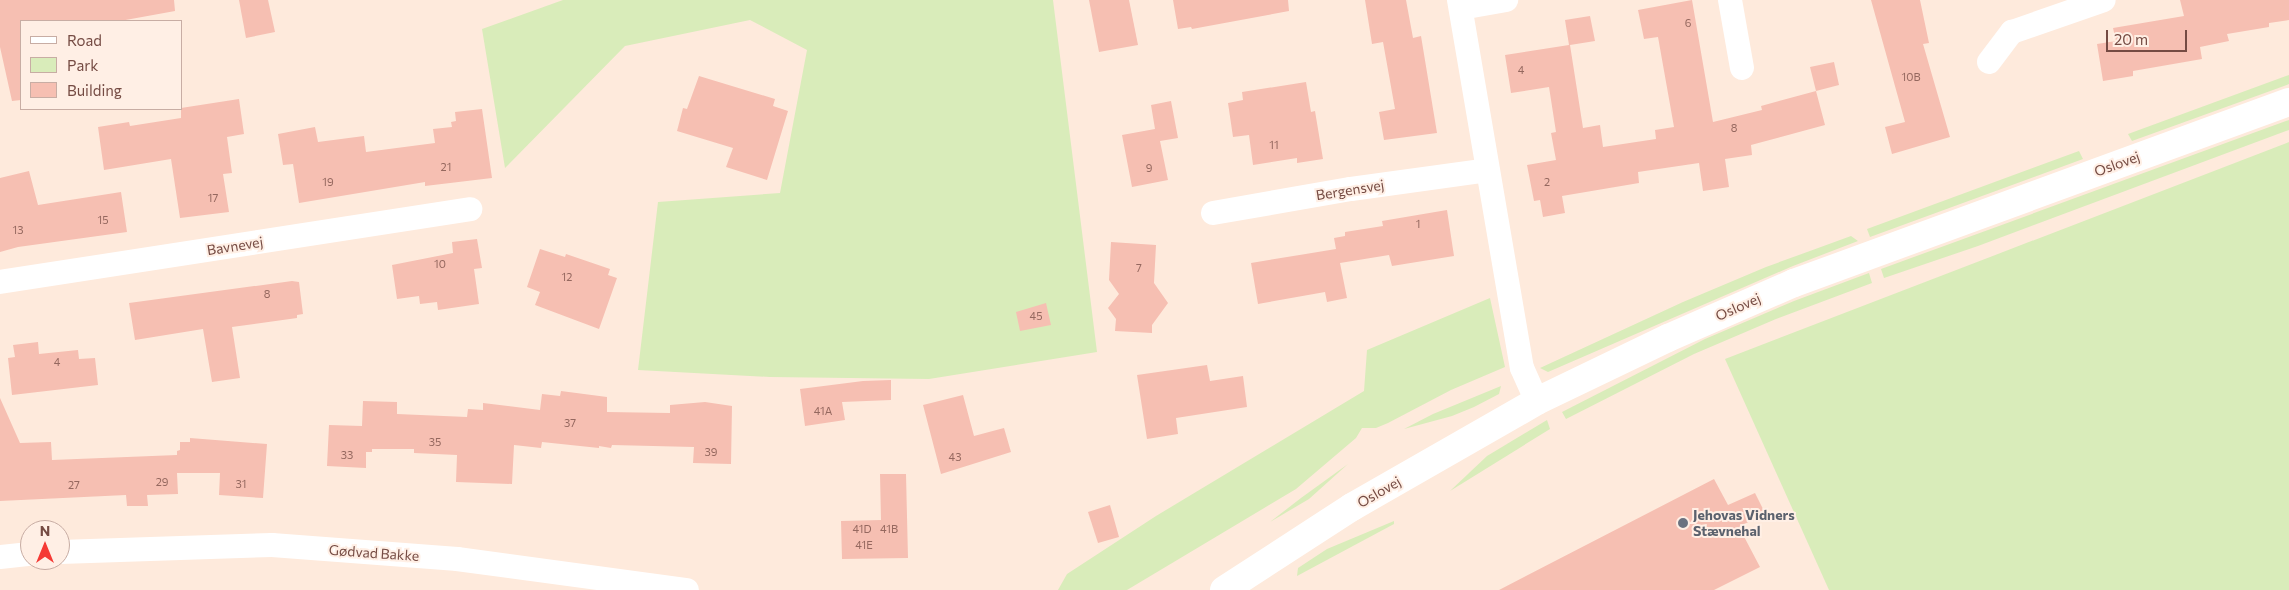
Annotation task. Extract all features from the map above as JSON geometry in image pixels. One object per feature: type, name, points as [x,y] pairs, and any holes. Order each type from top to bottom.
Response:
[{"type":"street","points":[[1506,0],[1460,4],[1522,368],[1537,401]]},
{"type":"street","points":[[1730,0],[1742,68]]},
{"type":"street","points":[[1989,62],[2012,32],[2104,0]]},
{"type":"street","name":"Oslovej","points":[[1224,590],[1352,508],[1537,401],[1668,338],[1794,283],[2289,102]]},
{"type":"street","name":"Bergensvej","points":[[1213,213],[1351,189],[1488,170]]},
{"type":"street","name":"Bavnevej","points":[[0,282],[470,209]]},
{"type":"street","name":"Gødvad Bakke","points":[[70,552],[272,545],[457,559],[642,587],[687,590]]},
{"type":"street","points":[[0,557],[20,555]]},
{"type":"green space","points":[[563,0],[1053,0],[1097,352],[929,379],[770,377],[638,370],[658,202],[780,193],[807,50],[750,20],[625,46],[505,168],[482,29]]},
{"type":"green space","points":[[2289,75],[2289,84],[2273,90],[2132,141],[2128,134]]},
{"type":"green space","points":[[2289,120],[2289,130],[1978,246],[1884,278],[1881,269]]},
{"type":"green space","points":[[2289,142],[2289,590],[1829,590],[1725,359]]},
{"type":"green space","points":[[2079,151],[2083,159],[1870,237],[1867,229]]},
{"type":"green space","points":[[1851,236],[1858,241],[1793,266],[1548,372],[1540,368],[1683,302],[1766,267]]},
{"type":"green space","points":[[1869,273],[1872,283],[1776,319],[1694,354],[1566,419],[1562,412],[1705,339],[1794,301]]},
{"type":"green space","points":[[1490,298],[1505,367],[1451,390],[1388,423],[1376,428],[1362,428],[1356,438],[1296,489],[1127,590],[1058,590],[1067,574],[1156,516],[1364,391],[1367,350]]},
{"type":"green space","points":[[1501,386],[1499,394],[1474,407],[1452,416],[1404,429],[1433,414]]},
{"type":"green space","points":[[1547,420],[1550,429],[1450,491],[1487,456]]},
{"type":"green space","points":[[1348,464],[1309,499],[1270,522],[1301,498]]},
{"type":"green space","points":[[1394,521],[1394,524],[1297,576],[1298,568],[1327,549]]},
{"type":"building","points":[[0,0],[174,0],[175,11],[126,20],[20,20],[20,100],[12,101],[0,47]]},
{"type":"building","points":[[239,0],[268,0],[275,32],[246,38]]},
{"type":"building","points":[[1089,0],[1129,0],[1138,45],[1099,52]]},
{"type":"building","points":[[1173,0],[1288,0],[1289,11],[1192,29],[1191,27],[1178,29]]},
{"type":"building","points":[[1365,0],[1406,0],[1413,38],[1421,36],[1437,133],[1384,140],[1379,112],[1395,109],[1383,42],[1372,44]]},
{"type":"building","points":[[1692,0],[1713,122],[1762,110],[1761,106],[1816,91],[1825,125],[1751,145],[1752,155],[1725,159],[1729,187],[1703,191],[1699,163],[1638,172],[1639,183],[1562,196],[1565,213],[1543,217],[1540,200],[1534,201],[1527,165],[1556,160],[1551,133],[1556,132],[1549,87],[1511,93],[1505,55],[1569,45],[1565,20],[1590,16],[1595,41],[1570,45],[1583,128],[1600,125],[1603,147],[1656,139],[1655,130],[1674,127],[1658,37],[1644,39],[1638,10]]},
{"type":"building","points":[[1871,0],[1920,0],[1929,43],[1923,44],[1950,137],[1892,154],[1885,127],[1905,122]]},
{"type":"building","points":[[2180,0],[2289,0],[2289,20],[2269,23],[2269,27],[2227,34],[2229,41],[2200,47],[2202,59],[2133,71],[2133,76],[2103,81],[2097,44],[2116,41],[2113,28],[2184,16]]},
{"type":"building","points":[[1834,62],[1839,85],[1816,91],[1810,67]]},
{"type":"building","points":[[699,76],[775,99],[773,106],[788,111],[767,180],[726,167],[733,148],[677,131],[683,108],[687,109]]},
{"type":"building","points":[[1306,82],[1311,112],[1315,111],[1323,159],[1297,163],[1297,158],[1253,165],[1249,135],[1233,137],[1228,103],[1243,100],[1242,92]]},
{"type":"building","points":[[239,99],[244,134],[227,137],[232,173],[223,174],[229,212],[180,218],[171,159],[104,170],[98,127],[129,122],[130,126],[181,118],[182,108]]},
{"type":"building","points":[[1171,101],[1178,138],[1160,141],[1168,180],[1132,187],[1122,135],[1155,129],[1151,105]]},
{"type":"building","points":[[482,109],[492,178],[425,186],[425,182],[299,203],[293,164],[283,165],[278,134],[315,127],[318,142],[364,136],[366,152],[435,143],[433,129],[452,127],[451,122],[456,121],[455,112]]},
{"type":"building","points":[[29,171],[38,205],[121,192],[127,232],[18,247],[0,252],[0,178]]},
{"type":"building","points":[[1447,210],[1454,256],[1392,266],[1389,255],[1340,263],[1347,298],[1327,302],[1325,292],[1258,304],[1251,263],[1336,249],[1334,238],[1345,236],[1345,232],[1383,226],[1382,221]]},
{"type":"building","points":[[477,239],[482,268],[474,269],[479,304],[438,310],[437,302],[420,304],[419,296],[397,299],[392,265],[453,253],[452,242]]},
{"type":"building","points":[[1111,242],[1156,245],[1154,283],[1168,303],[1152,325],[1152,333],[1115,331],[1116,319],[1108,308],[1119,294],[1109,280]]},
{"type":"building","points":[[540,249],[565,257],[566,254],[610,269],[608,275],[617,278],[599,329],[535,305],[540,292],[527,287]]},
{"type":"building","points":[[292,281],[299,282],[303,314],[297,315],[297,318],[232,327],[240,378],[212,382],[203,329],[135,340],[129,303]]},
{"type":"building","points":[[1046,303],[1051,325],[1020,331],[1016,312]]},
{"type":"building","points":[[38,342],[39,354],[78,350],[79,359],[95,358],[98,385],[12,395],[8,358],[15,357],[13,345]]},
{"type":"building","points":[[1207,365],[1210,381],[1243,376],[1247,407],[1176,418],[1178,434],[1147,439],[1137,375]]},
{"type":"building","points":[[891,380],[891,400],[842,402],[845,420],[805,426],[800,389],[863,381]]},
{"type":"building","points":[[561,391],[607,397],[607,412],[670,413],[670,405],[705,402],[732,406],[731,464],[693,463],[694,447],[612,445],[611,448],[599,446],[599,448],[542,442],[541,448],[514,445],[512,484],[456,482],[457,455],[414,453],[414,449],[372,449],[372,452],[366,452],[366,468],[327,466],[329,425],[362,426],[363,401],[397,402],[397,414],[467,417],[468,409],[483,410],[483,403],[540,410],[542,394],[560,396]]},
{"type":"building","points":[[963,395],[974,436],[1004,428],[1011,452],[941,474],[923,405]]},
{"type":"building","points":[[0,398],[20,443],[51,442],[52,460],[177,455],[177,451],[180,450],[180,442],[190,442],[190,438],[267,444],[263,498],[219,495],[220,473],[177,473],[178,494],[147,495],[148,506],[127,506],[126,495],[0,501]]},
{"type":"building","points":[[880,474],[906,474],[908,558],[842,559],[841,521],[881,520]]},
{"type":"building","name":"Jehovas Vidners Stævnehal","points":[[1714,479],[1728,505],[1755,493],[1765,513],[1739,527],[1760,567],[1714,590],[1499,590]]},
{"type":"building","points":[[1110,505],[1119,537],[1098,543],[1088,512]]},
{"type":"place","name":"Jehovas Vidners Stævnehal","points":[[1683,523]]}]
